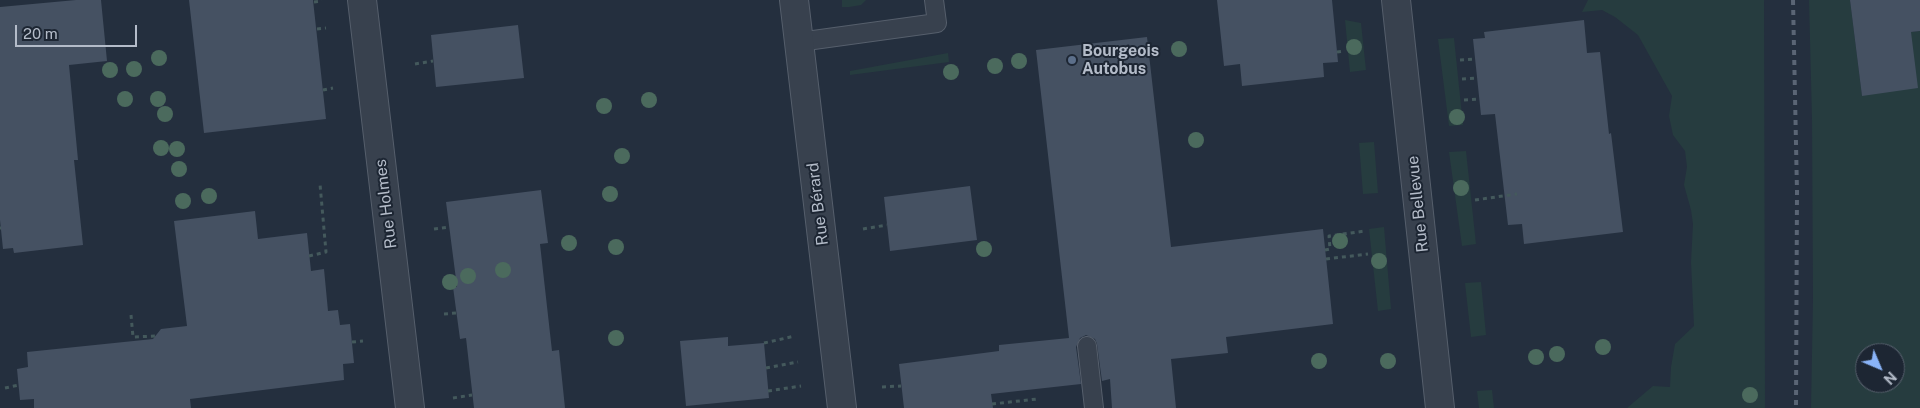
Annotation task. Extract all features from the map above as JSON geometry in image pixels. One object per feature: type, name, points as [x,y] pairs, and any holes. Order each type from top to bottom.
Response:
[{"type":"street","name":"Rue Holmes","points":[[362,0],[410,408]]},
{"type":"street","name":"Rue Bérard","points":[[794,0],[842,408]]},
{"type":"street","name":"Rue Bellevue","points":[[1396,0],[1440,408]]},
{"type":"lane","points":[[799,42],[937,23],[934,0]]},
{"type":"lane","points":[[1087,346],[1094,408]]},
{"type":"path","points":[[314,2],[322,1]]},
{"type":"path","points":[[317,29],[326,28]]},
{"type":"path","points":[[1337,52],[1345,51]]},
{"type":"path","points":[[1460,60],[1475,59]]},
{"type":"path","points":[[415,64],[433,61]]},
{"type":"path","points":[[1462,79],[1478,78]]},
{"type":"path","points":[[323,90],[333,88]]},
{"type":"path","points":[[1464,100],[1479,99]]},
{"type":"path","points":[[309,256],[326,252],[320,184]]},
{"type":"path","points":[[1475,200],[1517,194]]},
{"type":"path","points":[[862,229],[887,226]]},
{"type":"path","points":[[434,229],[449,227]]},
{"type":"path","points":[[1325,250],[1330,249],[1329,236],[1365,231]]},
{"type":"path","points":[[1326,259],[1368,254]]},
{"type":"path","points":[[444,314],[456,313]]},
{"type":"path","points":[[131,315],[133,337],[157,336]]},
{"type":"path","points":[[764,342],[795,336]]},
{"type":"path","points":[[352,342],[364,341]]},
{"type":"path","points":[[766,368],[798,362]]},
{"type":"path","points":[[5,388],[19,385]]},
{"type":"path","points":[[768,391],[801,386]]},
{"type":"path","points":[[882,387],[902,386]]},
{"type":"path","points":[[453,398],[472,395]]},
{"type":"path","points":[[992,404],[1037,398]]},
{"type":"green space","points":[[842,0],[866,0],[861,5],[842,7]]},
{"type":"green space","points":[[1588,0],[1764,0],[1765,408],[1627,408],[1653,386],[1670,387],[1675,344],[1694,326],[1691,262],[1693,224],[1684,185],[1687,167],[1685,151],[1673,135],[1669,116],[1672,96],[1638,35],[1615,17],[1602,10],[1582,12]]},
{"type":"green space","points":[[1809,0],[1850,0],[1862,96],[1911,32],[1920,31],[1920,408],[1811,408],[1813,300]]},
{"type":"green space","points":[[1345,20],[1361,23],[1366,70],[1350,72]]},
{"type":"green space","points":[[1454,38],[1463,125],[1449,126],[1438,39]]},
{"type":"green space","points":[[948,53],[949,62],[850,75],[850,71]]},
{"type":"green space","points":[[1374,142],[1378,193],[1363,194],[1359,143]]},
{"type":"green space","points":[[1466,151],[1476,244],[1462,246],[1449,152]]},
{"type":"green space","points":[[1384,227],[1391,309],[1378,311],[1369,229]]},
{"type":"green space","points":[[1481,282],[1486,335],[1471,337],[1465,283]]},
{"type":"green space","points":[[1492,390],[1494,408],[1479,408],[1477,391]]},
{"type":"building","points":[[76,0],[101,0],[107,61],[69,65],[78,160],[74,160],[83,245],[14,253],[13,248],[3,249],[0,220],[0,7]]},
{"type":"building","points":[[189,0],[313,0],[326,119],[204,133]]},
{"type":"building","points":[[1217,0],[1332,0],[1338,62],[1323,63],[1324,77],[1242,86],[1240,64],[1224,66]]},
{"type":"building","points":[[1850,0],[1920,0],[1920,31],[1911,32],[1918,88],[1862,96]]},
{"type":"building","points":[[1584,20],[1587,53],[1600,52],[1623,232],[1524,244],[1522,224],[1508,225],[1495,114],[1481,115],[1473,39],[1485,38],[1484,32]]},
{"type":"building","points":[[518,25],[524,78],[436,87],[431,35]]},
{"type":"building","points":[[1147,37],[1171,247],[1323,229],[1333,324],[1226,337],[1228,353],[1171,359],[1176,408],[1112,408],[1110,379],[1102,381],[1097,344],[1095,339],[1086,335],[1080,338],[1076,347],[1081,384],[991,394],[993,408],[904,408],[899,364],[999,351],[999,345],[1069,338],[1036,50]]},
{"type":"building","points":[[970,186],[977,240],[890,251],[884,197]]},
{"type":"building","points":[[541,190],[548,243],[540,244],[552,351],[559,350],[565,408],[474,408],[466,338],[460,339],[453,287],[457,287],[446,202]]},
{"type":"building","points":[[255,211],[258,239],[307,233],[311,271],[324,269],[328,311],[338,310],[340,325],[350,324],[354,363],[343,364],[344,380],[190,399],[191,408],[34,408],[34,399],[20,400],[17,369],[28,367],[27,352],[153,339],[161,329],[187,326],[174,221]]},
{"type":"building","points":[[728,337],[728,346],[764,343],[769,398],[686,406],[680,341]]},
{"type":"railway","points":[[1793,0],[1797,191],[1796,408]]},
{"type":"place","name":"Bourgeois Autobus","points":[[1072,60]]}]
